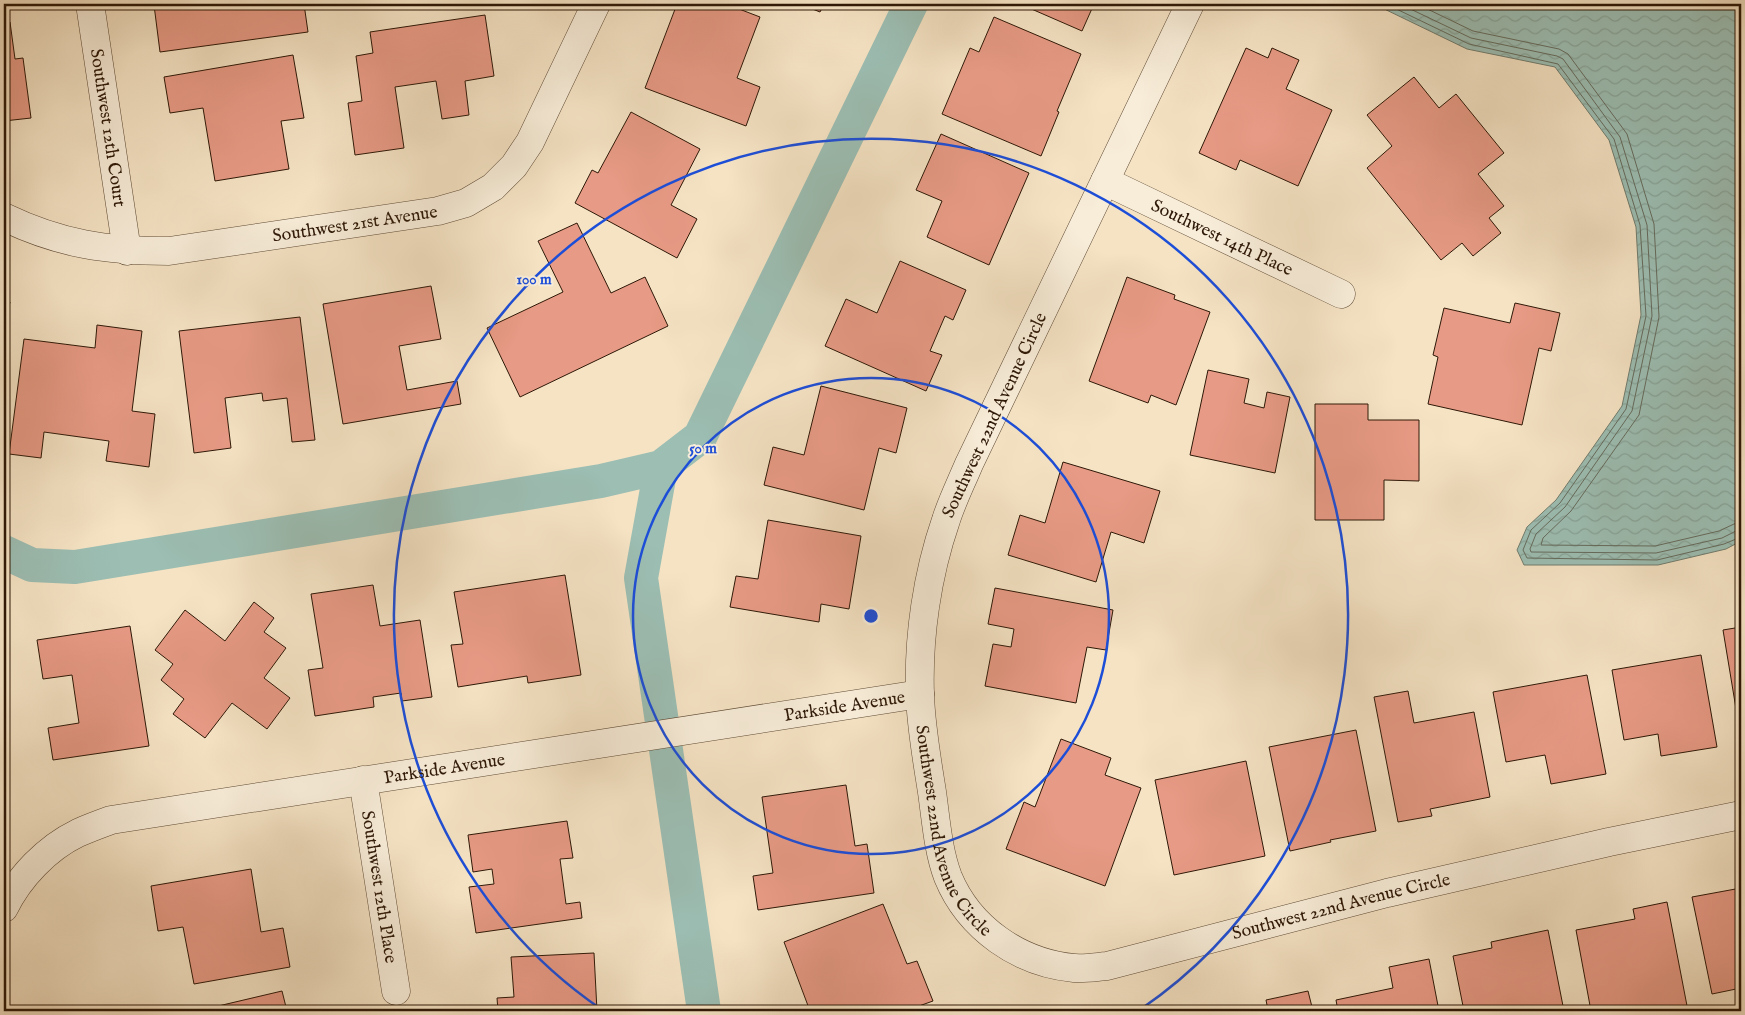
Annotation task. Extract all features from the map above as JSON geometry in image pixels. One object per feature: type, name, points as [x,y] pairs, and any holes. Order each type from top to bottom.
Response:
[{"type":"street","name":"Southwest 12th Court","points":[[90,4],[127,251]]},
{"type":"street","name":"Southwest 21st Avenue","points":[[4,217],[36,231],[95,247],[127,251],[169,251],[200,248],[438,211],[466,202],[493,187],[514,166],[530,142],[596,4]]},
{"type":"street","name":"Southwest 22nd Avenue Circle","points":[[1190,4],[969,464],[946,520],[930,579],[921,638],[920,694],[923,729],[940,845],[948,877],[964,905],[986,930],[1012,950],[1042,962],[1075,968],[1108,966],[1387,894],[1608,842],[1741,815]]},
{"type":"street","name":"Southwest 14th Place","points":[[1105,180],[1340,294]]},
{"type":"street","name":"Parkside Avenue","points":[[4,908],[11,880],[23,877],[49,852],[78,833],[111,820],[920,694]]},
{"type":"street","name":"Southwest 12th Place","points":[[363,780],[396,992]]},
{"type":"water","points":[[1374,4],[1741,4],[1741,541],[1726,549],[1658,565],[1524,565],[1517,550],[1527,527],[1556,500],[1622,406],[1641,315],[1636,227],[1609,140],[1555,67],[1467,49]]},
{"type":"building","points":[[304,4],[308,32],[160,52],[154,5]]},
{"type":"building","points":[[677,4],[726,4],[760,17],[737,78],[760,87],[746,126],[645,88]]},
{"type":"building","points":[[800,4],[824,4],[820,12]]},
{"type":"building","points":[[1020,4],[1094,4],[1082,31]]},
{"type":"building","points":[[4,5],[6,23],[10,22],[15,59],[23,58],[31,118],[4,121]]},
{"type":"building","points":[[485,15],[494,76],[465,81],[469,115],[442,119],[436,81],[395,87],[404,148],[355,155],[348,103],[362,101],[356,56],[373,53],[370,32]]},
{"type":"building","points":[[994,17],[1081,54],[1057,111],[1059,112],[1041,156],[942,114],[970,48],[979,52]]},
{"type":"building","points":[[1246,48],[1268,58],[1272,48],[1299,60],[1286,89],[1332,110],[1298,186],[1240,160],[1236,170],[1199,153]]},
{"type":"building","points":[[293,55],[304,118],[281,121],[289,169],[215,181],[203,108],[170,113],[164,77]]},
{"type":"building","points":[[1414,77],[1439,108],[1456,94],[1504,153],[1478,174],[1504,206],[1489,218],[1501,233],[1473,256],[1462,243],[1441,260],[1367,168],[1392,146],[1367,115]]},
{"type":"building","points":[[631,112],[700,149],[671,205],[697,219],[677,258],[575,203],[592,170],[598,173]]},
{"type":"building","points":[[941,134],[1029,173],[989,265],[927,237],[942,201],[916,190]]},
{"type":"building","points":[[577,223],[611,293],[645,277],[668,326],[520,397],[487,328],[563,292],[538,241]]},
{"type":"building","points":[[900,261],[966,290],[953,320],[945,316],[930,351],[942,355],[926,391],[825,346],[846,299],[877,313]]},
{"type":"building","points":[[1127,277],[1175,295],[1174,299],[1210,312],[1176,405],[1151,395],[1148,403],[1089,381]]},
{"type":"building","points":[[431,286],[441,339],[399,346],[407,390],[457,381],[461,404],[343,424],[323,304]]},
{"type":"building","points":[[4,300],[10,302],[4,328]]},
{"type":"building","points":[[1515,303],[1560,313],[1551,351],[1539,348],[1522,425],[1428,404],[1438,357],[1433,355],[1444,308],[1510,323]]},
{"type":"building","points":[[300,317],[315,440],[292,442],[287,398],[263,401],[262,393],[225,398],[231,448],[194,453],[179,331]]},
{"type":"building","points":[[97,325],[142,331],[132,411],[155,414],[149,467],[106,461],[109,441],[44,432],[41,458],[9,454],[24,339],[95,348]]},
{"type":"building","points":[[1208,370],[1249,379],[1244,403],[1264,408],[1267,392],[1290,397],[1275,473],[1190,455]]},
{"type":"building","points":[[821,386],[907,408],[896,453],[879,448],[864,510],[764,485],[773,447],[804,455]]},
{"type":"building","points":[[1315,404],[1368,404],[1368,420],[1419,420],[1419,481],[1384,480],[1384,520],[1315,520]]},
{"type":"building","points":[[1063,462],[1160,491],[1144,543],[1111,532],[1096,582],[1008,555],[1020,515],[1045,523]]},
{"type":"building","points":[[768,520],[861,536],[849,609],[821,604],[819,622],[730,607],[736,576],[758,579]]},
{"type":"building","points":[[565,575],[581,675],[528,683],[527,676],[458,687],[451,645],[463,644],[454,592]]},
{"type":"building","points":[[373,585],[380,626],[420,620],[432,697],[402,701],[401,693],[373,697],[374,707],[315,716],[308,670],[323,668],[311,594]]},
{"type":"building","points":[[995,588],[1113,610],[1106,650],[1087,647],[1076,703],[985,686],[993,644],[1011,647],[1014,629],[988,624]]},
{"type":"building","points":[[254,602],[274,618],[264,632],[286,648],[264,678],[290,698],[267,729],[232,703],[205,738],[173,714],[184,699],[161,680],[173,664],[155,650],[185,610],[225,641]]},
{"type":"building","points":[[130,626],[149,746],[53,760],[48,728],[79,723],[72,675],[43,679],[37,640]]},
{"type":"building","points":[[1741,627],[1741,739],[1723,630]]},
{"type":"building","points":[[1701,655],[1717,747],[1661,756],[1658,734],[1624,740],[1612,670]]},
{"type":"building","points":[[1587,675],[1606,774],[1551,784],[1545,755],[1506,762],[1493,692]]},
{"type":"building","points":[[1408,691],[1414,723],[1474,712],[1490,797],[1430,809],[1432,816],[1398,822],[1374,697]]},
{"type":"building","points":[[1356,730],[1376,831],[1330,840],[1331,842],[1290,851],[1269,747]]},
{"type":"building","points":[[1061,739],[1111,758],[1105,775],[1141,788],[1105,886],[1006,849],[1024,802],[1035,807]]},
{"type":"building","points":[[1246,761],[1265,856],[1174,875],[1155,780]]},
{"type":"building","points":[[846,785],[855,846],[867,844],[874,893],[758,910],[753,876],[773,873],[762,797]]},
{"type":"building","points":[[567,821],[573,858],[560,859],[566,904],[580,902],[582,918],[476,933],[469,887],[494,884],[492,869],[473,872],[468,835]]},
{"type":"building","points":[[251,869],[261,932],[283,928],[290,967],[194,984],[183,927],[158,931],[151,886]]},
{"type":"building","points":[[1741,888],[1741,988],[1712,994],[1692,897]]},
{"type":"building","points":[[1667,902],[1688,1011],[1591,1011],[1576,930],[1635,919],[1633,909]]},
{"type":"building","points":[[883,904],[907,964],[917,961],[933,1001],[905,1011],[810,1011],[784,942]]},
{"type":"building","points":[[1548,930],[1564,1011],[1464,1011],[1453,956],[1492,948],[1491,942]]},
{"type":"building","points":[[594,953],[597,1011],[498,1011],[497,998],[514,997],[511,957]]},
{"type":"building","points":[[1429,959],[1439,1011],[1338,1011],[1336,1000],[1393,988],[1389,967]]},
{"type":"building","points":[[282,991],[287,1011],[197,1011]]},
{"type":"building","points":[[1308,991],[1313,1011],[1264,1011],[1268,1010],[1266,1000]]},
{"type":"waterway","points":[[4,552],[32,565],[75,567],[601,481],[661,467],[700,437],[911,4]]},
{"type":"waterway","points":[[661,467],[641,578],[704,1011]]}]
